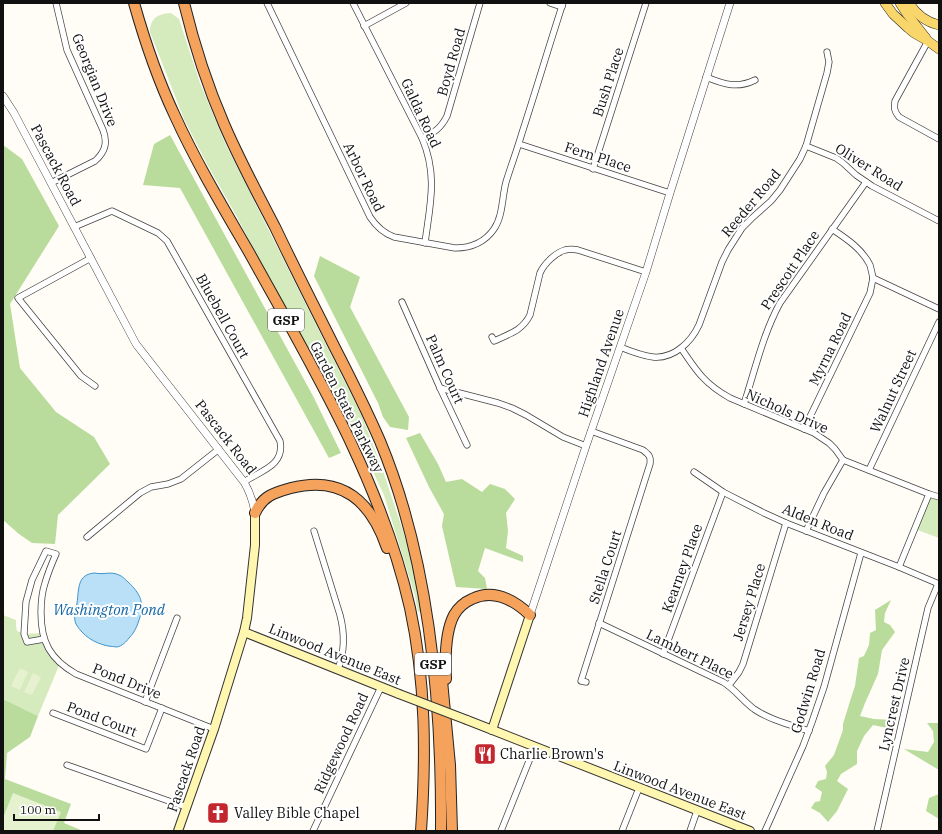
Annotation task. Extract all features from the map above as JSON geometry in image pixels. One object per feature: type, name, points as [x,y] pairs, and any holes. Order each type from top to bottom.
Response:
[{"type":"highway","name":"Garden State Parkway","points":[[134,3],[158,78],[193,153],[314,370],[356,454],[373,492],[388,532],[410,610],[420,672],[424,714],[425,755],[421,831]]},
{"type":"highway","name":"Garden State Parkway","points":[[184,3],[200,59],[224,124],[260,199],[363,403],[380,440],[412,522],[432,611],[440,662],[450,764],[452,831]]},
{"type":"highway","points":[[255,513],[263,500],[270,495],[303,485],[326,485],[342,489],[354,496],[366,508],[385,542],[392,565],[410,610]]},
{"type":"highway","name":"Garden State Parkway","points":[[402,499],[424,592],[430,639],[439,736],[441,831]]},
{"type":"highway","points":[[450,764],[445,661],[448,634],[452,620],[462,606],[471,600],[481,596],[492,595],[503,597],[514,602],[530,615]]},
{"type":"main road","points":[[885,3],[893,14],[908,28],[939,49]]},
{"type":"main road","points":[[900,3],[928,41]]},
{"type":"main road","points":[[909,3],[922,18],[928,22],[939,25]]},
{"type":"main road","points":[[913,22],[939,30]]},
{"type":"main road","name":"Pascack Road","points":[[178,831],[214,728],[244,632],[249,603],[255,545],[255,513]]},
{"type":"main road","name":"Highland Avenue","points":[[492,730],[530,615]]},
{"type":"main road","name":"Linwood Avenue East","points":[[244,632],[750,831]]},
{"type":"street","name":"Georgian Drive","points":[[50,183],[95,161],[103,152],[106,142],[104,130],[67,50],[56,3]]},
{"type":"street","name":"Arbor Road","points":[[267,3],[374,223],[394,238],[455,248],[478,244],[490,234],[499,220],[506,182],[563,5]]},
{"type":"street","name":"Galda Road","points":[[353,3],[422,138],[429,157],[432,195],[425,243]]},
{"type":"street","points":[[364,26],[406,3]]},
{"type":"street","name":"Boyd Road","points":[[422,138],[434,133],[448,116],[480,3]]},
{"type":"street","points":[[550,3],[563,5]]},
{"type":"street","name":"Bush Place","points":[[594,169],[646,3]]},
{"type":"street","name":"Highland Avenue","points":[[530,615],[646,272],[730,3]]},
{"type":"street","points":[[928,41],[894,107],[898,117],[939,139]]},
{"type":"street","name":"Reeder Road","points":[[620,347],[653,357],[662,356],[670,354],[681,348],[689,342],[695,334],[722,262],[735,238],[752,218],[771,201],[780,190],[797,164],[806,146],[827,73],[829,62],[827,52]]},
{"type":"street","points":[[706,77],[722,83],[735,85],[747,84],[755,80]]},
{"type":"street","name":"Pascack Road","points":[[3,96],[14,113],[136,344],[244,482],[251,496],[255,513]]},
{"type":"street","name":"Fern Place","points":[[519,144],[670,193]]},
{"type":"street","name":"Oliver Road","points":[[806,146],[836,158],[866,182],[939,221]]},
{"type":"street","name":"Prescott Place","points":[[744,404],[773,315],[787,292],[866,182]]},
{"type":"street","name":"Bluebell Court","points":[[74,227],[112,211],[158,233],[167,241],[280,441],[281,452],[276,461],[267,470],[244,482]]},
{"type":"street","points":[[832,229],[861,252],[870,266],[873,278],[939,309]]},
{"type":"street","points":[[492,337],[494,341],[523,326],[530,315],[542,268],[546,263],[564,250],[578,250],[646,272]]},
{"type":"street","points":[[91,258],[18,298],[81,376],[95,386]]},
{"type":"street","name":"Myrna Road","points":[[804,429],[870,293],[873,278]]},
{"type":"street","name":"Palm Court","points":[[402,302],[467,445]]},
{"type":"street","name":"Walnut Street","points":[[869,470],[939,322]]},
{"type":"street","name":"Nichols Drive","points":[[681,348],[694,368],[718,392],[814,433],[835,449],[843,460],[939,497]]},
{"type":"street","points":[[440,388],[512,408],[563,437],[586,446]]},
{"type":"street","name":"Stella Court","points":[[586,682],[581,681],[650,464],[650,456],[643,450],[591,431]]},
{"type":"street","points":[[87,537],[145,489],[151,486],[168,484],[181,479],[219,449]]},
{"type":"street","points":[[806,531],[824,493],[843,460]]},
{"type":"street","name":"Alden Road","points":[[694,472],[723,492],[786,523],[939,584]]},
{"type":"street","name":"Kearney Place","points":[[663,654],[723,492]]},
{"type":"street","points":[[899,567],[928,494]]},
{"type":"street","name":"Jersey Place","points":[[729,685],[743,664],[786,523]]},
{"type":"street","points":[[314,531],[342,622],[344,636],[343,650],[338,669]]},
{"type":"street","name":"Pond Drive","points":[[44,639],[27,642],[24,634],[26,602],[32,580],[46,551],[56,554],[48,573],[42,596],[41,622],[44,639],[54,656],[67,669],[76,674],[214,728]]},
{"type":"street","name":"Godwin Road","points":[[765,831],[804,746],[824,687],[861,553]]},
{"type":"street","name":"Lyncrest Drive","points":[[877,831],[928,608],[939,584]]},
{"type":"street","points":[[145,702],[177,618]]},
{"type":"street","name":"Lambert Place","points":[[600,623],[729,685],[746,702],[762,714],[809,731]]},
{"type":"street","name":"Ridgewood Road","points":[[313,831],[381,687]]},
{"type":"street","name":"Pond Court","points":[[53,712],[146,749],[162,708]]},
{"type":"street","points":[[502,831],[535,746]]},
{"type":"street","points":[[67,765],[173,803],[187,806]]},
{"type":"street","points":[[622,831],[639,788]]},
{"type":"street","points":[[690,831],[697,811]]},
{"type":"green space","points":[[171,13],[179,19],[200,83],[225,143],[361,414],[382,468],[408,546],[422,611],[418,612],[415,596],[384,495],[348,418],[270,281],[184,119],[150,32],[150,27],[156,17]]},
{"type":"green space","points":[[170,135],[313,396],[341,453],[329,458],[180,188],[143,185],[154,144]]},
{"type":"green space","points":[[3,145],[22,159],[59,226],[10,304],[20,368],[56,412],[94,437],[110,464],[58,515],[55,544],[32,543],[3,520]]},
{"type":"green space","points":[[320,256],[360,277],[350,307],[409,417],[408,430],[390,427],[383,417],[378,403],[314,276]]},
{"type":"green space","points":[[420,433],[438,464],[446,482],[462,479],[482,492],[490,484],[505,489],[515,499],[506,513],[508,531],[506,548],[523,556],[523,562],[485,548],[478,571],[485,578],[487,589],[456,587],[442,526],[444,514],[429,487],[406,438]]},
{"type":"green space","points":[[929,494],[939,497],[939,538],[915,529]]},
{"type":"green space","points":[[891,600],[885,613],[884,622],[890,625],[895,632],[882,650],[878,674],[860,716],[874,719],[893,720],[892,729],[873,725],[864,736],[857,751],[857,764],[841,774],[837,781],[848,789],[837,811],[828,822],[820,813],[811,808],[815,802],[820,801],[822,792],[815,787],[818,781],[826,779],[827,772],[825,766],[834,755],[843,730],[843,724],[855,686],[859,658],[864,656],[869,645],[870,633],[876,630],[875,610]]},
{"type":"green space","points":[[3,615],[16,620],[17,631],[24,634],[42,633],[60,663],[38,716],[3,699]]},
{"type":"green space","points":[[20,668],[28,672],[20,690],[11,686]]},
{"type":"green space","points":[[33,673],[41,677],[32,695],[24,692]]},
{"type":"green space","points":[[3,699],[38,716],[30,737],[7,753],[5,779],[71,804],[64,823],[83,831],[3,831]]},
{"type":"green space","points":[[927,723],[939,723],[939,770],[904,749],[928,752],[934,742],[933,731]]},
{"type":"green space","points":[[13,793],[61,812],[53,831],[3,831],[3,818]]},
{"type":"green space","points":[[939,794],[939,819],[926,811],[929,798]]},
{"type":"water","name":"Washington Pond","points":[[95,573],[113,573],[121,576],[132,586],[141,600],[142,609],[136,627],[127,641],[116,647],[94,641],[82,632],[75,622],[80,583],[85,576]]},
{"type":"place","name":"Charlie Brown's","points":[[485,754]]},
{"type":"place","name":"Valley Bible Chapel","points":[[218,813]]}]
